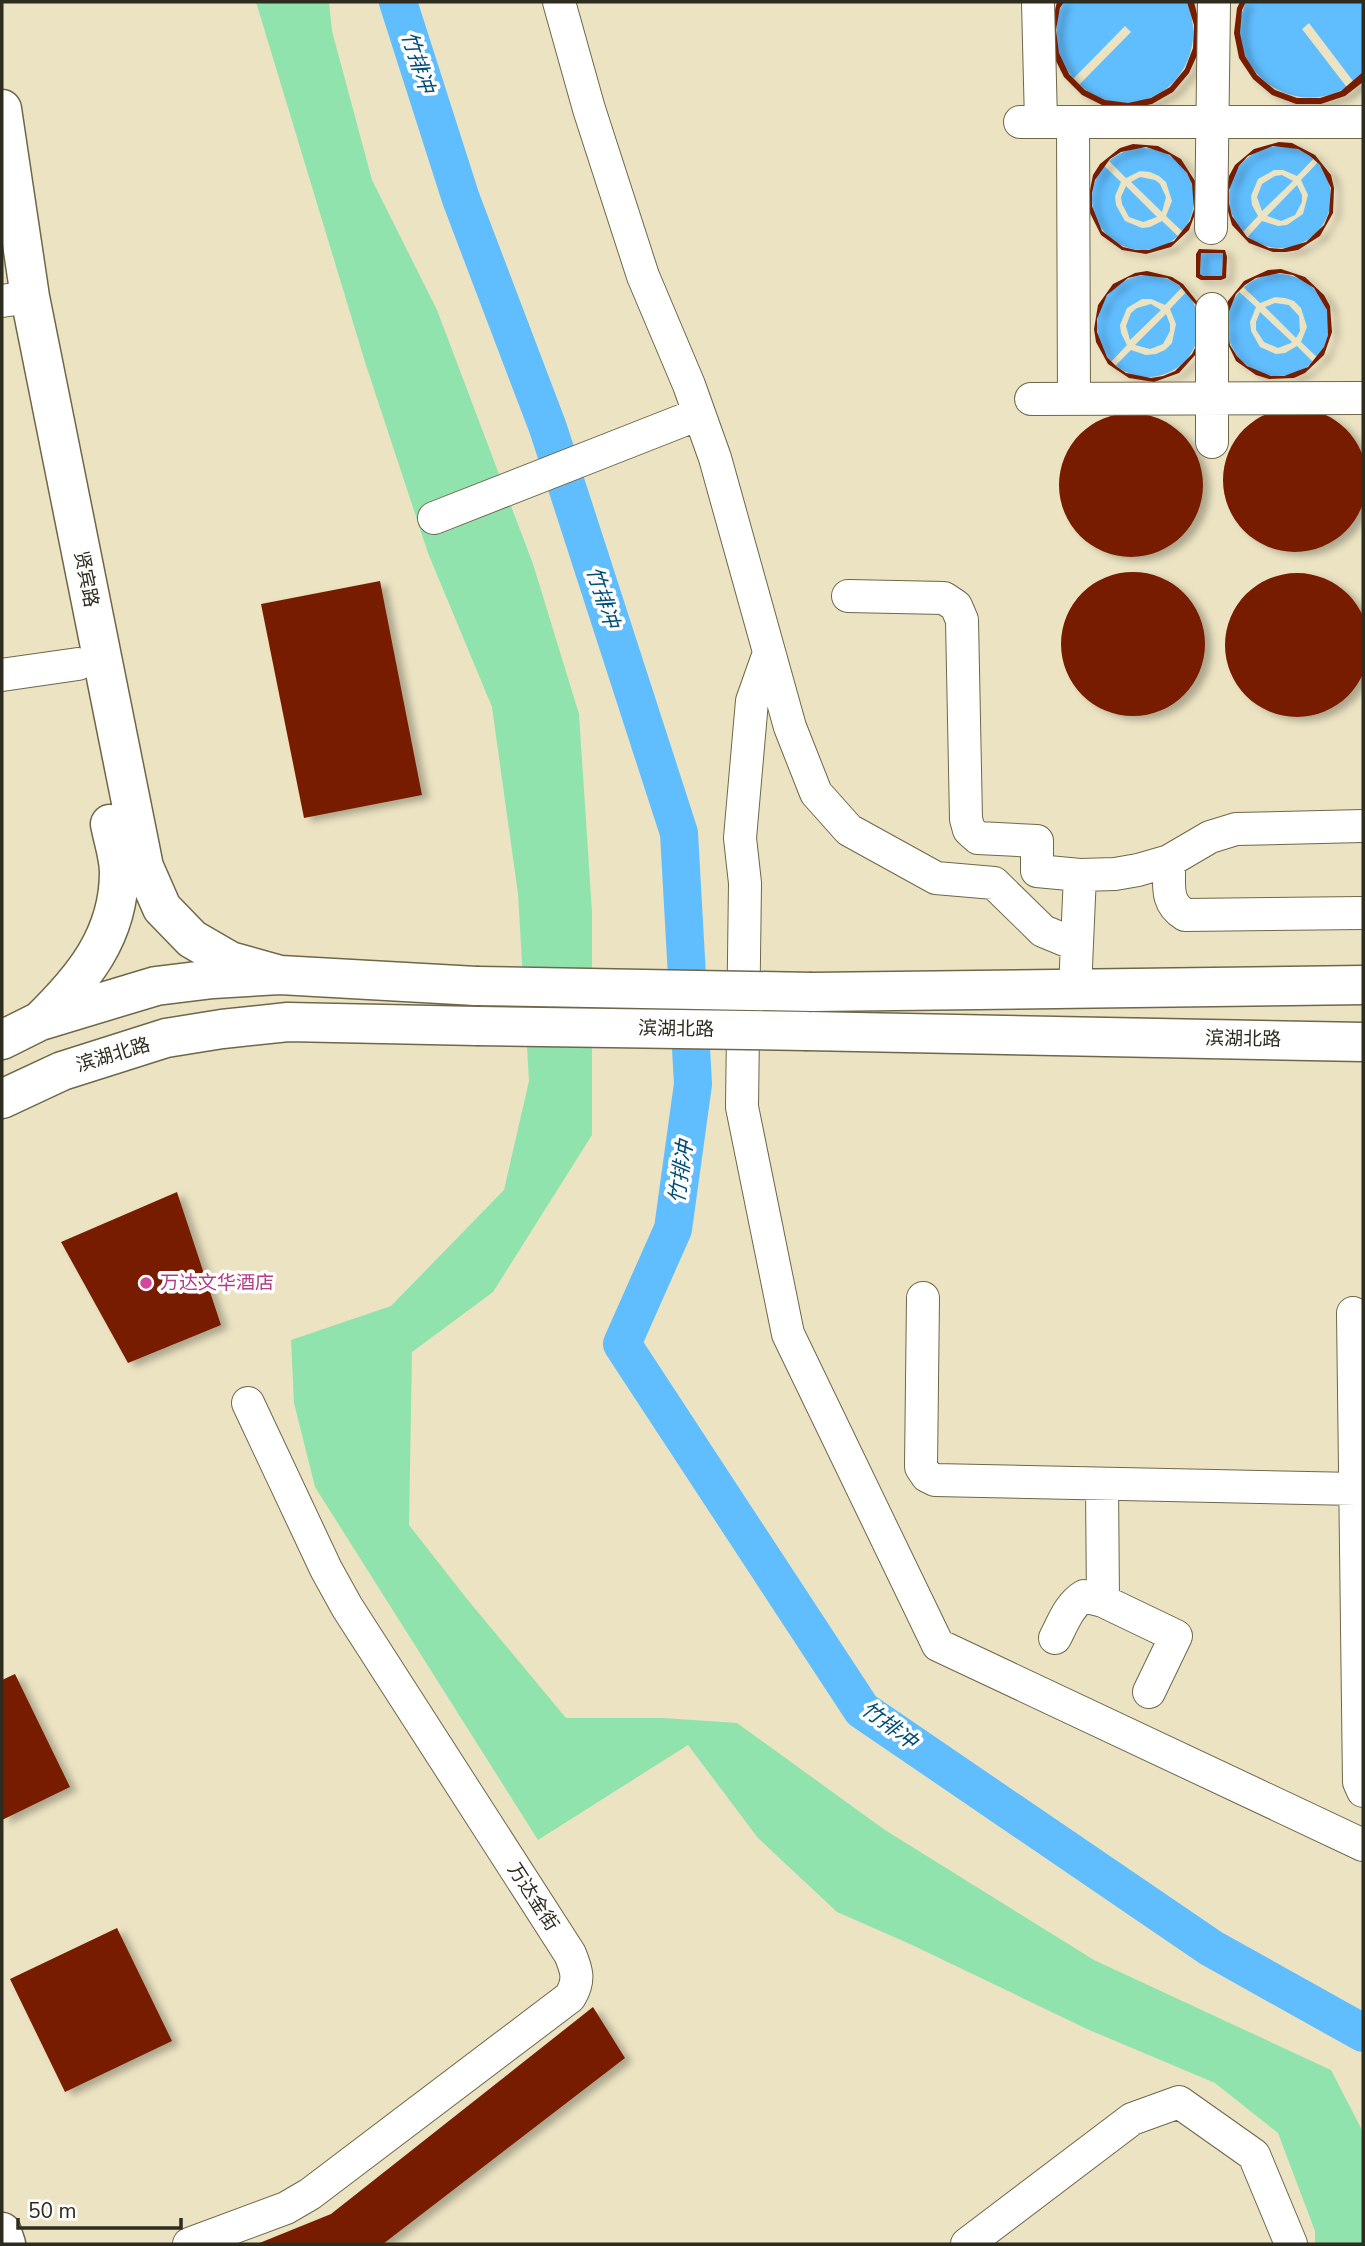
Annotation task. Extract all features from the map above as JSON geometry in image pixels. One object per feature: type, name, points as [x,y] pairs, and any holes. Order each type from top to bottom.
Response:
[{"type":"main road","name":"贤宾路","points":[[2,109],[10,291],[119,871],[115,915],[97,954],[71,991],[40,1021]]},
{"type":"main road","name":"贤宾路","points":[[10,291],[144,867],[162,908],[192,939],[230,961],[280,975]]},
{"type":"main road","name":"滨湖北路","points":[[2,1040],[40,1021],[156,986],[280,975],[476,986],[812,992],[1363,985]]},
{"type":"main road","name":"滨湖北路","points":[[2,1099],[62,1070],[166,1038],[288,1022],[1363,1042]]},
{"type":"main road","points":[[2,2232],[6,2244]]},
{"type":"street","points":[[559,2],[589,109],[643,276],[715,458],[790,727],[816,793],[849,830],[936,878],[995,883],[1043,931],[1077,945]]},
{"type":"street","points":[[1038,2],[1030,122],[1363,122]]},
{"type":"street","points":[[1211,228],[1214,2]]},
{"type":"street","points":[[1073,122],[1074,399]]},
{"type":"street","points":[[1212,309],[1212,442]]},
{"type":"street","points":[[1031,399],[1363,398]]},
{"type":"street","points":[[434,518],[699,414]]},
{"type":"street","points":[[848,596],[944,598],[956,606],[962,620],[966,819],[969,830],[978,838],[1037,841],[1037,871],[1115,874],[1169,861],[1210,837],[1236,830],[1363,826]]},
{"type":"street","points":[[769,653],[752,701],[740,838],[745,883],[742,1107],[788,1334],[939,1645],[1363,1845]]},
{"type":"street","points":[[2,676],[78,664]]},
{"type":"street","points":[[1169,861],[1170,900],[1175,909],[1185,915],[1363,913]]},
{"type":"street","points":[[1075,989],[1080,874]]},
{"type":"street","points":[[923,1298],[921,1467],[926,1476],[935,1480],[1356,1489]]},
{"type":"street","points":[[1353,1313],[1359,1782],[1363,1791]]},
{"type":"street","name":"万达金街","points":[[189,2244],[286,2208],[310,2194],[570,1997],[576,1986],[578,1973],[570,1954],[347,1607],[326,1569],[248,1403]]},
{"type":"street","points":[[1102,1484],[1103,1601]]},
{"type":"street","points":[[1055,1638],[1076,1601],[1084,1596],[1103,1601],[1176,1636],[1149,1692]]},
{"type":"street","points":[[967,2244],[1132,2119],[1179,2102],[1254,2155],[1291,2244]]},
{"type":"green space","points":[[256,2],[329,2],[332,31],[372,180],[437,310],[533,564],[579,714],[592,912],[592,1135],[493,1292],[412,1352],[409,1525],[566,1718],[664,1718],[737,1723],[885,1830],[1094,1960],[1331,2070],[1363,2132],[1363,2244],[1315,2244],[1315,2231],[1278,2133],[1215,2083],[1087,2029],[837,1912],[758,1838],[688,1745],[538,1840],[315,1487],[294,1403],[291,1340],[391,1306],[504,1190],[529,1081],[518,894],[492,707],[428,553],[365,362]]},
{"type":"water","points":[[1064,2],[1187,2],[1193,29],[1190,54],[1180,75],[1164,91],[1143,101],[1121,103],[1098,97],[1073,78],[1059,55],[1057,22]]},
{"type":"water","points":[[1246,2],[1363,2],[1363,72],[1349,86],[1332,94],[1311,97],[1291,95],[1274,87],[1259,75],[1247,60],[1241,42],[1240,22]]},
{"type":"water","points":[[1280,146],[1300,150],[1316,161],[1327,177],[1331,197],[1327,217],[1316,233],[1300,244],[1280,248],[1260,244],[1244,233],[1233,217],[1229,197],[1233,177],[1244,161],[1260,150]]},
{"type":"water","points":[[1143,148],[1172,156],[1186,170],[1194,199],[1186,228],[1172,242],[1143,250],[1114,242],[1100,228],[1092,199],[1100,170],[1114,156]]},
{"type":"water","points":[[1201,253],[1223,253],[1222,276],[1200,274]]},
{"type":"water","points":[[1278,274],[1298,278],[1314,289],[1325,305],[1329,325],[1325,345],[1314,361],[1298,372],[1278,376],[1258,372],[1242,361],[1231,345],[1227,325],[1231,305],[1242,289],[1258,278]]},
{"type":"water","points":[[1148,275],[1177,283],[1191,297],[1199,326],[1191,355],[1177,369],[1148,377],[1119,369],[1105,355],[1097,326],[1105,297],[1119,283]]},
{"type":"pier","points":[[1309,23],[1356,85],[1349,90],[1302,29]]},
{"type":"pier","points":[[1125,26],[1131,32],[1077,87],[1071,81]]},
{"type":"pier","points":[[1316,156],[1320,160],[1301,180],[1308,195],[1303,214],[1287,225],[1278,226],[1262,221],[1245,240],[1240,235],[1258,216],[1251,196],[1258,179],[1274,170],[1283,170],[1297,176]],"holes":[[[1282,175],[1293,181],[1262,211],[1257,197],[1262,184]],[[1297,185],[1302,202],[1295,215],[1281,221],[1267,216]]]},
{"type":"pier","points":[[1106,158],[1126,178],[1140,171],[1150,172],[1166,182],[1172,201],[1166,216],[1185,234],[1181,239],[1162,221],[1142,228],[1125,221],[1116,205],[1115,196],[1121,182],[1101,163]],"holes":[[[1140,177],[1155,180],[1160,184],[1166,197],[1162,212],[1131,182]],[[1126,186],[1157,217],[1143,222],[1129,217],[1121,197]]]},
{"type":"pier","points":[[1240,284],[1260,303],[1275,297],[1294,301],[1301,308],[1307,327],[1301,342],[1320,360],[1315,364],[1297,346],[1285,353],[1276,354],[1260,347],[1251,331],[1250,322],[1256,307],[1236,289]],"holes":[[[1275,303],[1289,305],[1299,316],[1300,331],[1296,338],[1265,307]],[[1260,312],[1292,342],[1278,348],[1264,342],[1256,330]]]},
{"type":"pier","points":[[1184,285],[1189,289],[1170,309],[1176,324],[1172,343],[1156,354],[1146,355],[1131,350],[1113,368],[1109,364],[1127,345],[1120,325],[1127,308],[1142,299],[1151,299],[1165,305]],"holes":[[[1151,304],[1161,310],[1130,340],[1126,326],[1131,313]],[[1166,314],[1170,331],[1163,344],[1150,349],[1135,345]]]},
{"type":"building","points":[[1057,2],[1064,2],[1060,8],[1056,30],[1059,53],[1069,74],[1085,90],[1105,100],[1128,103],[1151,98],[1170,87],[1185,69],[1193,48],[1194,25],[1187,2],[1194,2],[1200,26],[1199,51],[1189,73],[1173,92],[1152,104],[1128,109],[1104,106],[1082,95],[1064,77],[1053,55],[1050,30]]},
{"type":"building","points":[[1240,2],[1246,2],[1242,10],[1240,33],[1245,56],[1257,75],[1275,90],[1297,98],[1320,98],[1341,91],[1363,72],[1363,82],[1345,96],[1321,104],[1296,104],[1272,95],[1253,79],[1239,58],[1234,33]]},
{"type":"building","points":[[1279,142],[1292,143],[1315,155],[1331,175],[1334,188],[1333,213],[1320,236],[1298,250],[1273,252],[1249,243],[1232,225],[1225,201],[1229,176],[1235,165],[1254,149]],"holes":[[[1273,146],[1298,149],[1320,165],[1331,188],[1329,213],[1324,225],[1306,242],[1282,249],[1269,248],[1247,237],[1232,216],[1229,190],[1239,166],[1248,156]]]},
{"type":"building","points":[[1133,144],[1158,146],[1181,159],[1195,181],[1198,206],[1189,230],[1171,247],[1146,254],[1122,250],[1101,235],[1090,213],[1088,200],[1093,175],[1100,164],[1120,148]],"holes":[[[1146,147],[1170,155],[1187,173],[1192,184],[1194,209],[1190,221],[1174,241],[1149,250],[1123,247],[1102,231],[1092,206],[1095,180],[1110,159],[1121,152]]]},
{"type":"building","points":[[1199,249],[1225,250],[1226,278],[1201,280],[1196,277],[1196,254]],"holes":[[[1201,253],[1223,253],[1222,276],[1200,274]]]},
{"type":"building","points":[[1281,269],[1305,277],[1324,295],[1330,306],[1332,332],[1324,355],[1305,373],[1294,378],[1269,379],[1256,375],[1236,361],[1225,338],[1224,313],[1228,301],[1244,281],[1268,270]],"holes":[[[1280,273],[1293,275],[1314,288],[1327,310],[1328,335],[1324,347],[1308,367],[1284,376],[1271,376],[1247,366],[1237,356],[1230,345],[1226,319],[1236,294],[1245,285],[1256,278]]]},
{"type":"building","points":[[1147,271],[1172,277],[1183,284],[1199,304],[1201,343],[1196,354],[1179,373],[1154,382],[1129,378],[1108,364],[1096,342],[1094,329],[1098,305],[1113,284],[1135,273]],"holes":[[[1141,275],[1167,278],[1179,285],[1196,305],[1199,317],[1198,342],[1192,354],[1175,371],[1151,378],[1126,373],[1107,357],[1097,332],[1097,319],[1107,295],[1128,278]]]},
{"type":"building","points":[[1295,408],[1323,413],[1346,429],[1362,452],[1367,480],[1362,508],[1346,531],[1323,547],[1295,552],[1267,547],[1244,531],[1228,508],[1223,480],[1228,452],[1244,429],[1267,413]]},
{"type":"building","points":[[1131,413],[1159,418],[1182,434],[1198,457],[1203,485],[1198,513],[1182,536],[1159,552],[1131,557],[1103,552],[1080,536],[1064,513],[1059,485],[1064,457],[1080,434],[1103,418]]},
{"type":"building","points":[[1133,572],[1161,577],[1184,593],[1200,616],[1205,644],[1200,672],[1184,695],[1161,711],[1133,716],[1105,711],[1082,695],[1066,672],[1061,644],[1066,616],[1082,593],[1105,577]]},
{"type":"building","points":[[1297,573],[1324,579],[1348,594],[1363,618],[1369,645],[1363,672],[1348,696],[1324,711],[1297,717],[1270,711],[1246,696],[1231,672],[1225,645],[1231,618],[1246,594],[1270,579]]},
{"type":"building","points":[[380,581],[422,795],[304,818],[261,604]]},
{"type":"building","name":"万达文华酒店","points":[[177,1192],[221,1325],[128,1363],[61,1242]]},
{"type":"building","points":[[15,1674],[70,1787],[2,1820],[2,1680]]},
{"type":"building","points":[[117,1928],[172,2041],[65,2092],[10,1979]]},
{"type":"building","points":[[593,2007],[625,2058],[383,2244],[257,2244],[331,2214]]},
{"type":"waterway","name":"竹排冲","points":[[398,2],[461,199],[548,428],[679,833],[693,1084],[673,1229],[622,1344],[862,1710],[1211,1948],[1363,2033]]},
{"type":"place","name":"万达文华酒店","points":[[146,1283]]}]
